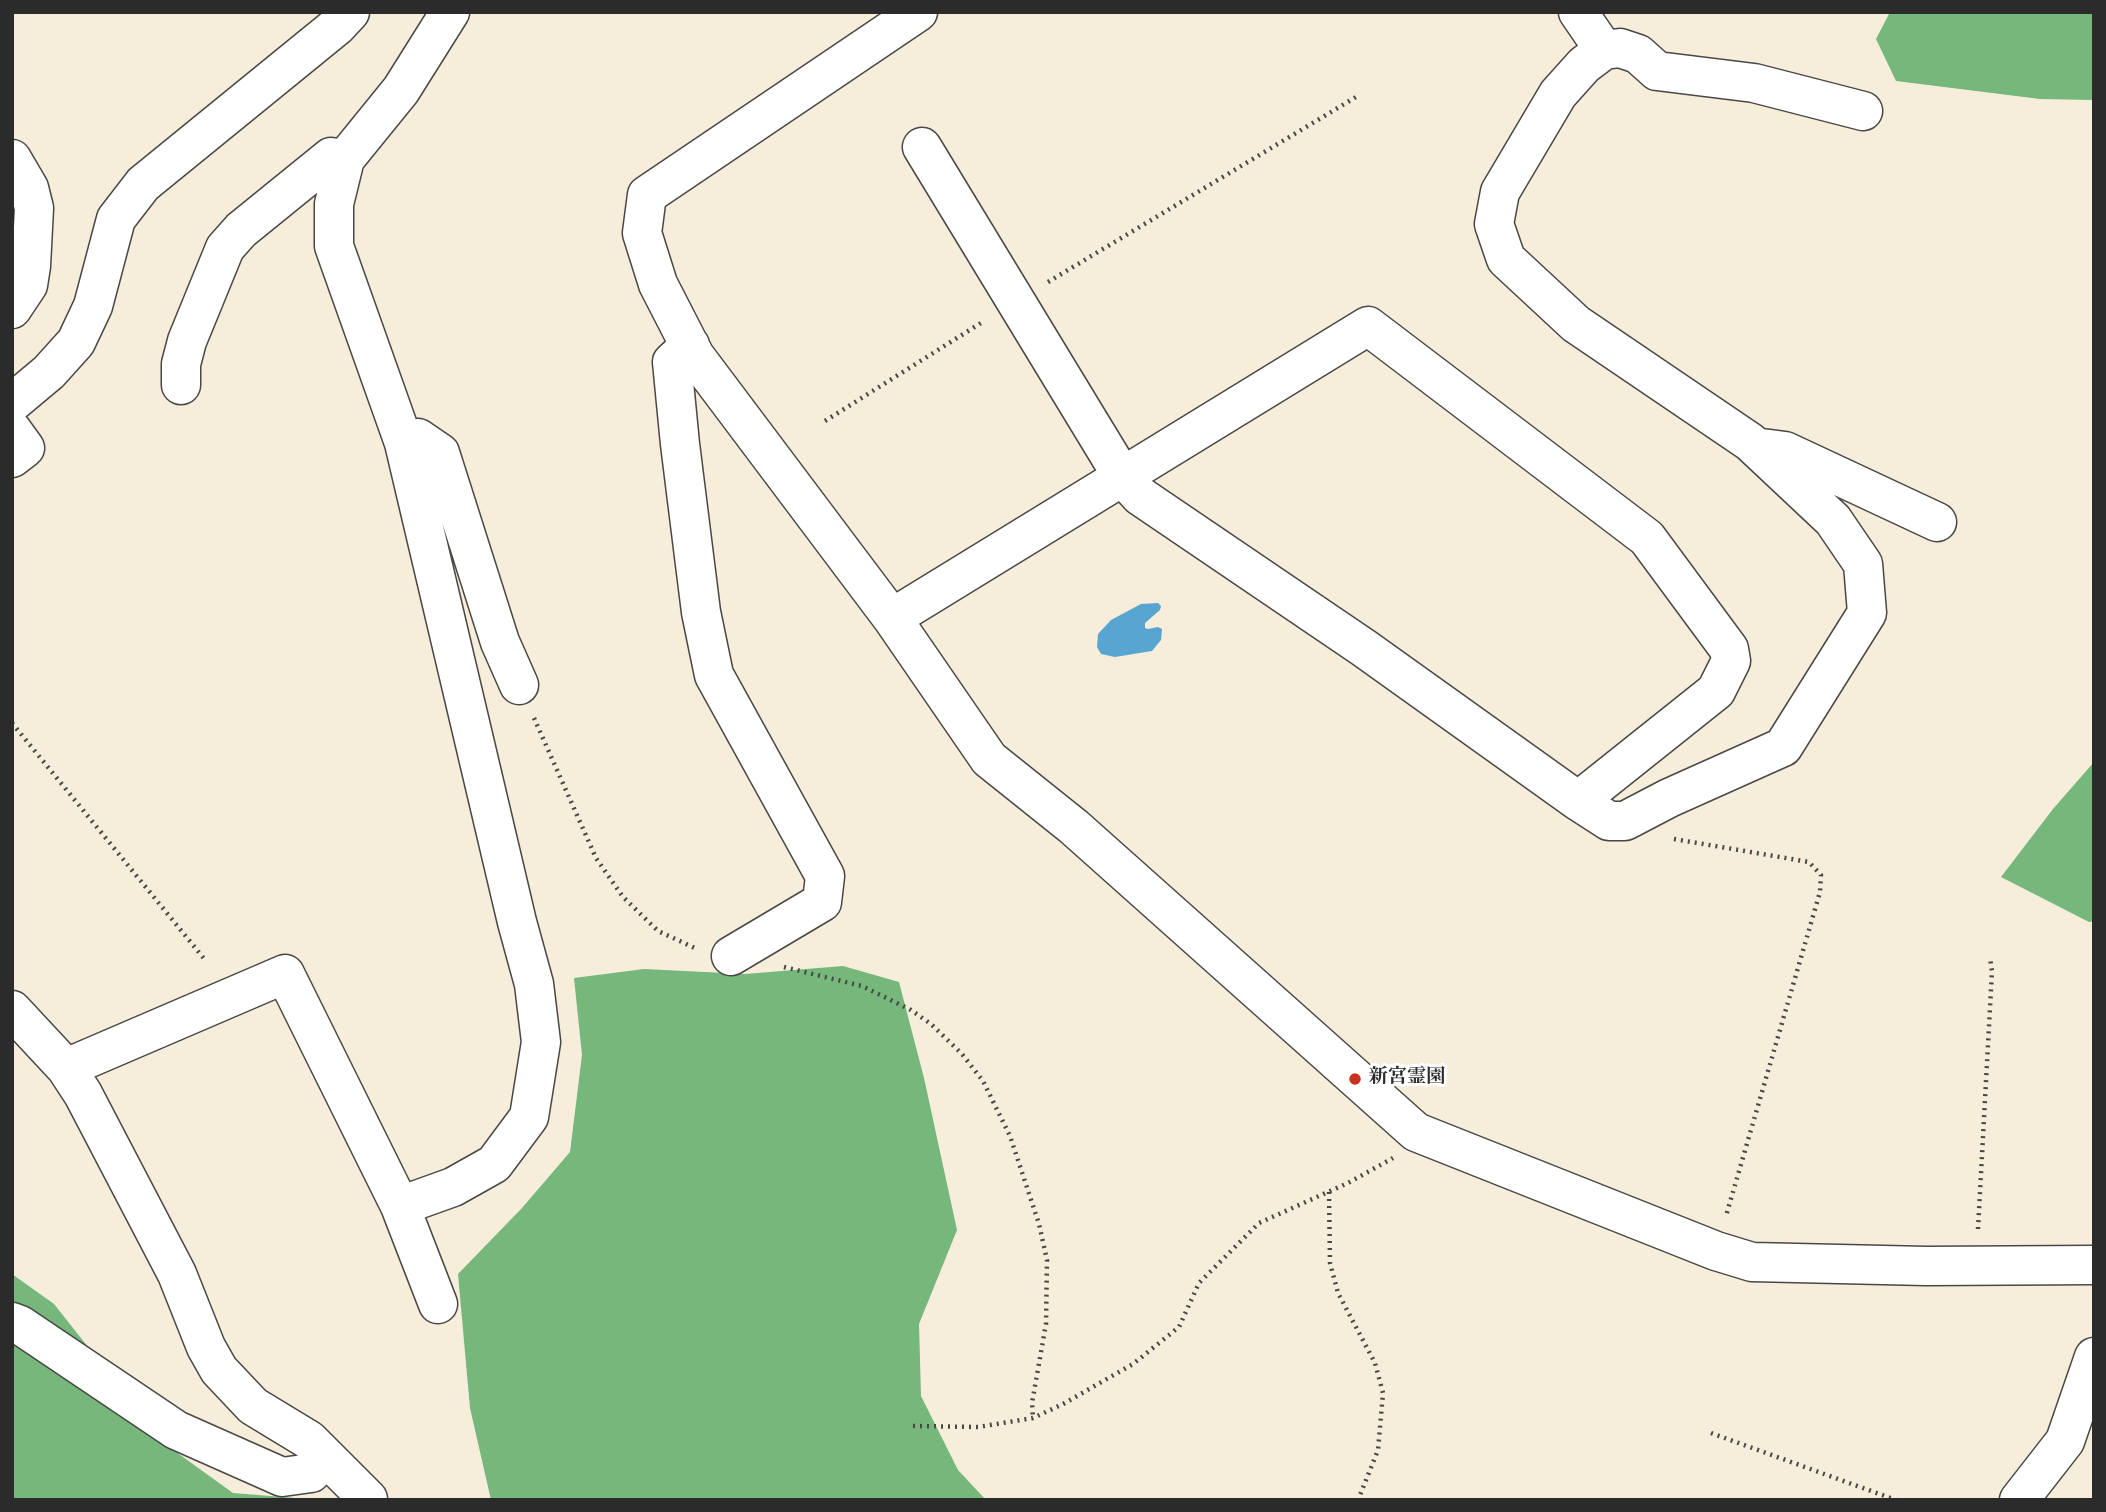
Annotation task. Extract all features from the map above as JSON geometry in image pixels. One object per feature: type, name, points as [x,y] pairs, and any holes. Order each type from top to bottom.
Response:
[{"type":"street","points":[[12,403],[49,372],[76,342],[93,306],[116,219],[143,184],[337,26],[350,12]]},
{"type":"street","points":[[400,1206],[453,1187],[494,1164],[529,1117],[541,1042],[534,984],[404,443],[334,246],[334,204],[345,159],[401,90],[450,12]]},
{"type":"street","points":[[918,12],[647,194],[642,233],[658,284],[695,356],[892,618],[989,759],[1074,827],[1416,1132],[1716,1251],[1752,1262],[2094,1265]]},
{"type":"street","points":[[1578,12],[1604,50]]},
{"type":"street","points":[[922,147],[1122,476],[1140,496],[1364,648],[1593,811],[1625,821],[1669,797],[1783,747],[1867,613],[1863,564],[1833,520],[1757,448],[1576,324],[1506,260],[1494,224],[1500,192],[1558,94],[1584,65],[1604,50],[1620,48],[1638,54],[1657,71],[1754,83],[1863,111]]},
{"type":"street","points":[[181,385],[181,364],[187,341],[225,248],[261,213],[331,157],[345,159]]},
{"type":"street","points":[[12,159],[29,188],[34,208],[28,285],[12,310]]},
{"type":"street","points":[[892,618],[1368,326],[1647,538],[1729,649],[1731,661],[1716,691],[1593,811]]},
{"type":"street","points":[[690,345],[672,362],[701,612],[714,675],[825,876],[822,902],[731,956]]},
{"type":"street","points":[[12,430],[25,448],[12,458]]},
{"type":"street","points":[[404,443],[418,438],[440,453],[500,642],[519,685]]},
{"type":"street","points":[[1757,448],[1785,451],[1937,522]]},
{"type":"street","points":[[66,1068],[285,974],[400,1206],[438,1304]]},
{"type":"street","points":[[12,1010],[66,1068],[83,1094],[177,1273],[206,1347],[219,1370],[253,1406],[309,1440],[368,1499]]},
{"type":"street","points":[[12,1322],[176,1430],[282,1477],[311,1473],[326,1458]]},
{"type":"street","points":[[2019,1500],[2066,1441],[2094,1357]]},
{"type":"path","points":[[825,421],[1016,301],[1356,96]]},
{"type":"path","points":[[519,685],[596,858],[623,897],[658,931],[706,953],[749,958],[862,986],[911,1010],[931,1024],[962,1054],[983,1081],[1010,1136],[1039,1224],[1047,1260],[1046,1324],[1032,1404],[1033,1418]]},
{"type":"path","points":[[12,723],[206,961]]},
{"type":"path","points":[[1593,811],[1661,836],[1809,862],[1821,875],[1820,892],[1716,1251]]},
{"type":"path","points":[[1976,1266],[1992,971],[1990,958]]},
{"type":"path","points":[[913,1426],[978,1426],[1033,1418],[1133,1364],[1179,1326],[1199,1283],[1259,1223],[1329,1192],[1399,1154],[1416,1132]]},
{"type":"path","points":[[1329,1192],[1330,1263],[1338,1293],[1375,1363],[1383,1392],[1378,1450],[1358,1500]]},
{"type":"path","points":[[1711,1433],[1896,1500]]},
{"type":"green space","points":[[1890,12],[2094,12],[2094,100],[2040,99],[1896,81],[1876,39]]},
{"type":"green space","points":[[2094,762],[2094,921],[2089,922],[2001,877],[2053,809]]},
{"type":"green space","points":[[843,966],[899,982],[924,1078],[957,1230],[919,1324],[921,1396],[958,1470],[986,1500],[491,1500],[470,1408],[458,1274],[522,1208],[570,1152],[582,1055],[574,978],[644,969],[745,974]]},
{"type":"green space","points":[[12,1274],[54,1304],[165,1444],[233,1493],[320,1500],[12,1500]]},
{"type":"water","points":[[1158,603],[1160,610],[1145,623],[1145,628],[1162,629],[1161,640],[1152,651],[1115,657],[1101,654],[1097,647],[1098,634],[1111,620],[1141,604]]},
{"type":"place","name":"新宮霊園","points":[[1355,1079]]}]
